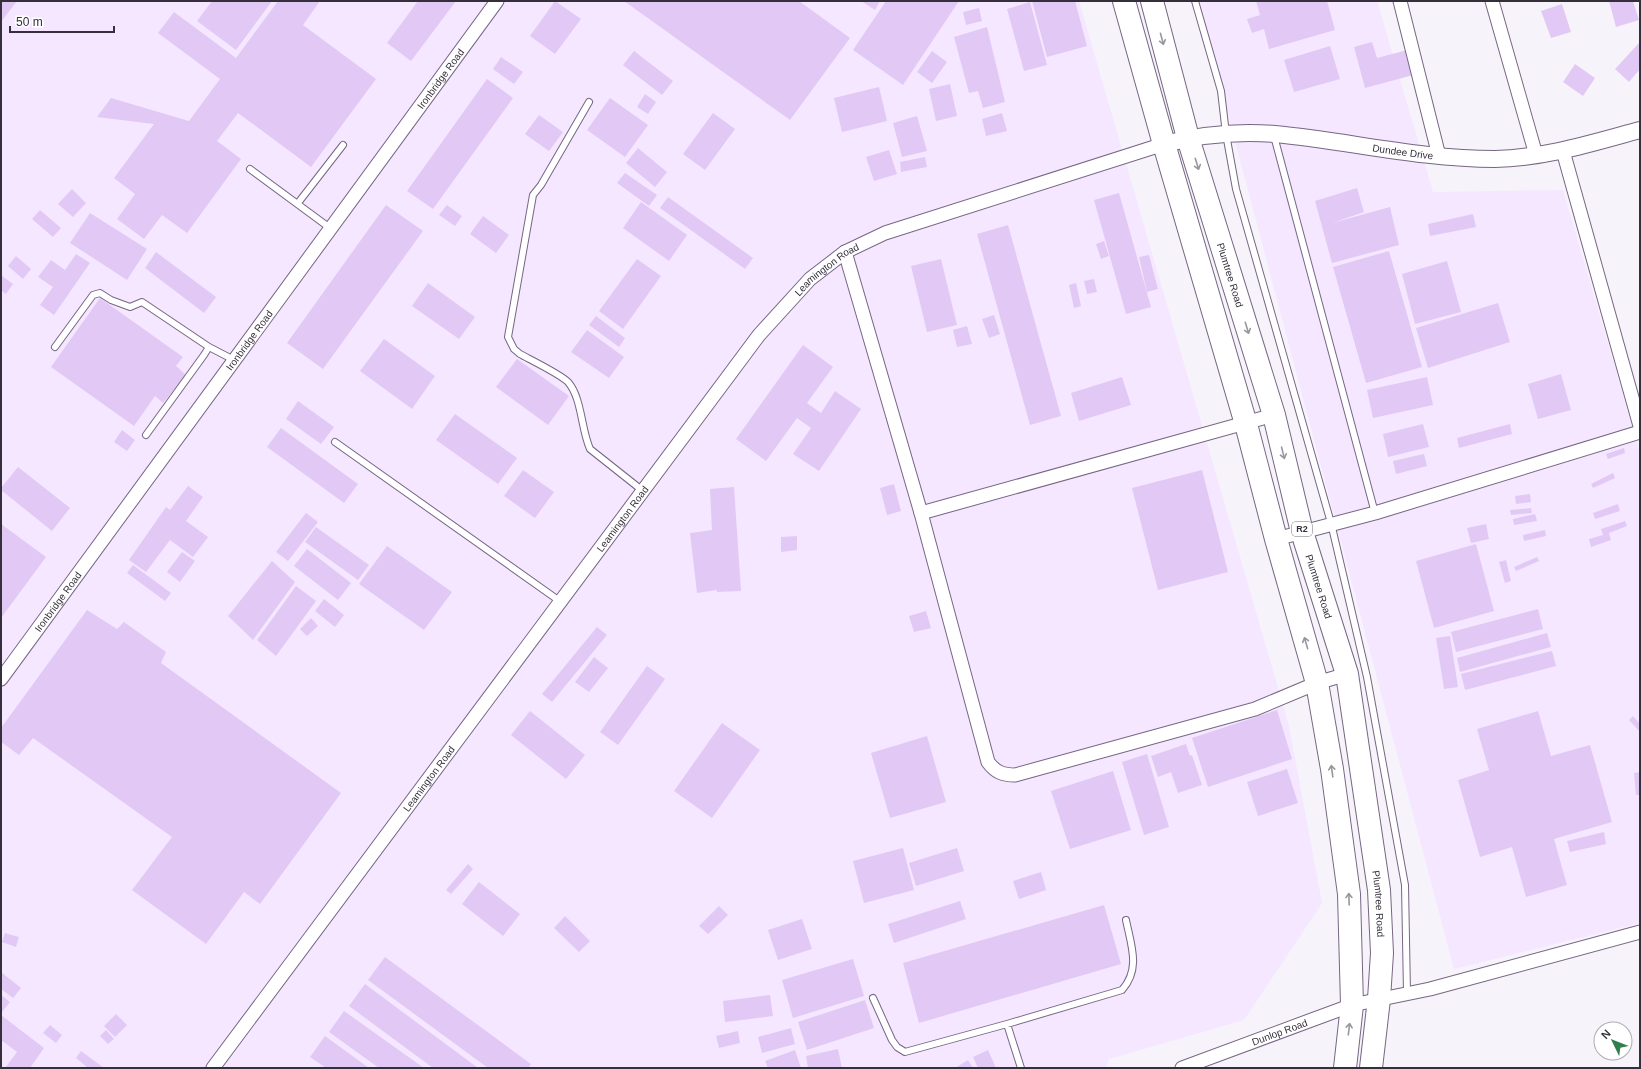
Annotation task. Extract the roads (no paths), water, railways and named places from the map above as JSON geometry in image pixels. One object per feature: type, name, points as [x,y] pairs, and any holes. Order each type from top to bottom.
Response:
[{"type":"highway","points":[[1124,1],[1246,424],[1276,539],[1318,683],[1332,769],[1349,894],[1352,1006],[1345,1068]]},
{"type":"highway","name":"Plumtree Road","points":[[1152,1],[1188,138],[1274,415],[1302,532],[1347,674],[1379,890],[1382,953],[1379,999],[1371,1068]]},
{"type":"street","name":"Ironbridge Road","points":[[1,679],[330,228],[498,1]]},
{"type":"street","points":[[1400,1],[1439,156]]},
{"type":"street","points":[[1492,1],[1536,156]]},
{"type":"street","name":"Dundee Drive","points":[[1164,144],[1188,138],[1226,134],[1274,134],[1439,156],[1495,159],[1536,156],[1563,151],[1640,130]]},
{"type":"street","name":"Leamington Road","points":[[213,1068],[759,335],[810,279],[845,252],[885,233],[1164,144]]},
{"type":"street","points":[[1563,151],[1640,426]]},
{"type":"street","points":[[845,252],[921,513],[988,762],[992,768],[1006,775],[1015,775],[1254,709],[1318,683],[1347,674]]},
{"type":"street","points":[[921,513],[1274,415]]},
{"type":"street","points":[[1276,539],[1332,523],[1375,513],[1640,432]]},
{"type":"street","name":"Dunlop Road","points":[[1182,1068],[1352,1006],[1430,989],[1640,932]]},
{"type":"lane","points":[[1195,1],[1222,91],[1226,134],[1236,189],[1332,523],[1367,677],[1405,885],[1407,993]]},
{"type":"lane","points":[[589,102],[541,185],[533,195],[508,337],[514,349],[520,354],[567,381],[574,391],[586,440],[590,449],[643,491]]},
{"type":"lane","points":[[1274,134],[1375,513]]},
{"type":"lane","points":[[298,203],[343,145]]},
{"type":"lane","points":[[250,168],[330,228]]},
{"type":"lane","points":[[55,347],[93,295],[100,292],[111,300],[130,307],[142,302],[209,347],[234,360]]},
{"type":"lane","points":[[146,435],[209,347]]},
{"type":"lane","points":[[335,442],[560,602]]},
{"type":"lane","points":[[873,998],[892,1040],[897,1047],[905,1052],[1122,990],[1130,982],[1134,962],[1126,920]]},
{"type":"lane","points":[[1007,1024],[1021,1068]]}]
